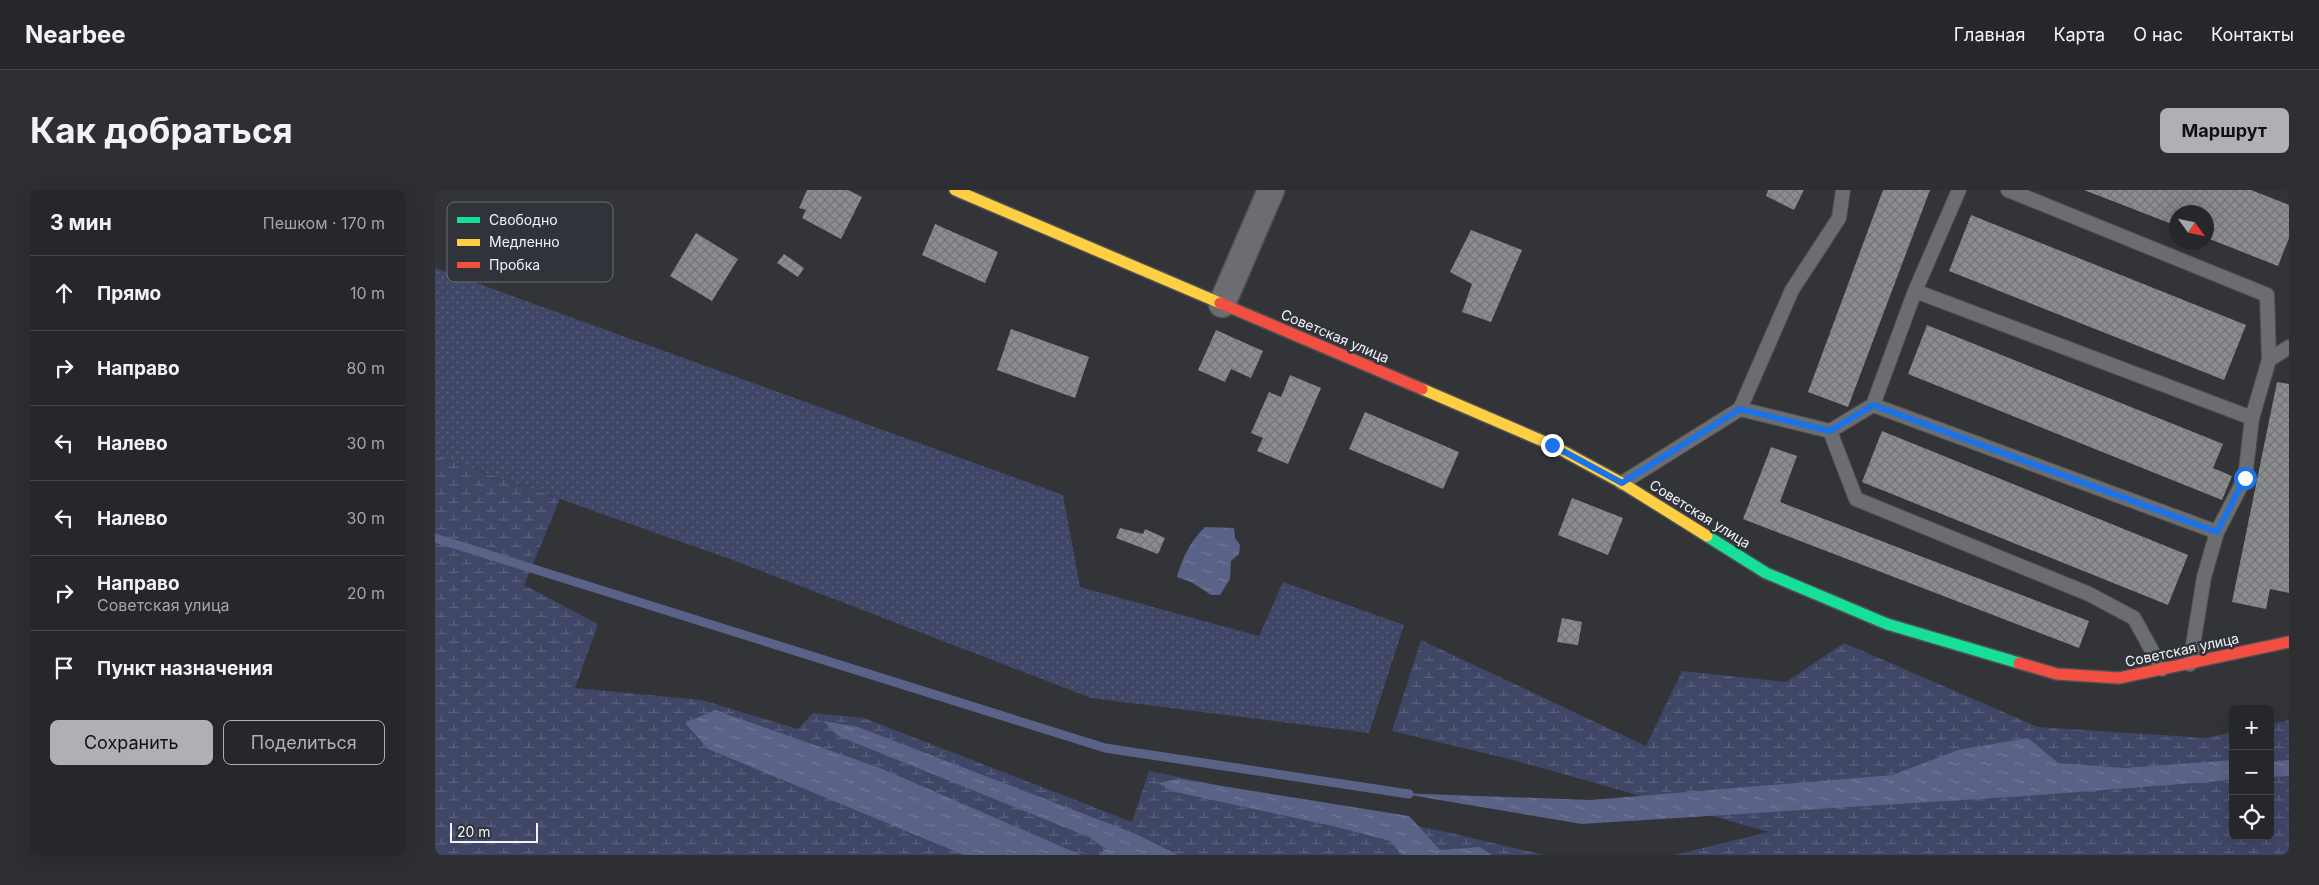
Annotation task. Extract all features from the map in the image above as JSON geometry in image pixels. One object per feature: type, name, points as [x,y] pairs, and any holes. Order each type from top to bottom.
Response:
[{"type":"street","name":"Советская улица","points":[[955,190],[1552,445],[1622,483],[1766,573],[1887,624],[2057,674],[2119,678],[2289,642]]},
{"type":"street","points":[[1222,304],[1271,190]]},
{"type":"lane","points":[[1622,483],[1740,409],[1791,290],[1839,218],[1843,190]]},
{"type":"lane","points":[[1740,409],[1830,431],[1873,405],[1915,291],[1959,190]]},
{"type":"lane","points":[[2008,190],[2267,295],[2269,360],[2252,418],[2245,478],[2217,532],[2204,577],[2190,664]]},
{"type":"lane","points":[[1915,291],[2252,418]]},
{"type":"lane","points":[[2269,360],[2289,347]]},
{"type":"lane","points":[[1873,405],[2217,532]]},
{"type":"lane","points":[[1830,431],[1856,499],[2089,594],[2134,618],[2162,670]]},
{"type":"green space","points":[[435,268],[447,272],[447,282],[474,282],[1063,495],[1080,587],[1259,636],[1283,582],[1404,625],[1369,733],[1091,698],[730,559],[435,455]]},
{"type":"green space","points":[[435,455],[560,499],[524,585],[598,624],[575,688],[702,700],[798,729],[813,713],[864,718],[1132,822],[1149,771],[1451,833],[1544,855],[435,855]]},
{"type":"green space","points":[[1421,640],[1646,746],[1682,671],[1786,682],[1844,643],[2038,727],[2207,738],[2229,733],[2229,840],[2274,840],[2274,723],[2289,720],[2289,855],[1674,855],[1769,832],[1513,760],[1392,731]]},
{"type":"water","points":[[1205,527],[1234,528],[1235,538],[1240,545],[1239,554],[1231,561],[1230,579],[1220,595],[1211,595],[1193,583],[1177,577],[1187,550]]},
{"type":"water","points":[[715,710],[880,768],[1081,855],[964,855],[708,749],[685,723]]},
{"type":"water","points":[[823,721],[858,727],[1136,834],[1178,855],[1098,855],[1106,849],[1089,837],[838,736]]},
{"type":"water","points":[[2028,738],[2058,763],[2124,768],[2229,760],[2229,780],[2025,796],[1582,824],[1398,793],[1591,800],[1893,775],[1958,750]]},
{"type":"water","points":[[2289,760],[2289,776],[2274,777],[2274,762]]},
{"type":"water","points":[[1178,779],[1409,816],[1440,850],[1480,847],[1492,855],[1402,855],[1390,841],[1337,827],[1171,791],[1158,783]]},
{"type":"building","points":[[807,190],[848,190],[862,197],[841,239],[802,218],[806,210],[799,208]]},
{"type":"building","points":[[1768,190],[1804,190],[1794,210],[1766,196]]},
{"type":"building","points":[[1883,190],[1930,190],[1848,407],[1808,392]]},
{"type":"building","points":[[2084,190],[2251,190],[2289,205],[2289,238],[2278,266],[2214,241],[2214,205],[2169,205],[2169,223]]},
{"type":"building","points":[[1971,215],[2246,325],[2224,380],[1949,271]]},
{"type":"building","points":[[935,224],[998,252],[985,283],[922,255]]},
{"type":"building","points":[[1471,230],[1522,250],[1491,322],[1462,312],[1472,284],[1450,272]]},
{"type":"building","points":[[696,233],[738,259],[712,301],[670,276]]},
{"type":"building","points":[[784,254],[804,268],[798,277],[777,263]]},
{"type":"building","points":[[1927,325],[2223,444],[2213,468],[2232,476],[2222,500],[1908,374]]},
{"type":"building","points":[[1011,329],[1089,357],[1075,398],[997,370]]},
{"type":"building","points":[[1216,330],[1263,351],[1251,378],[1231,369],[1225,382],[1198,370]]},
{"type":"building","points":[[1290,375],[1321,388],[1288,464],[1257,451],[1263,438],[1251,433],[1269,392],[1281,397]]},
{"type":"building","points":[[2277,382],[2289,384],[2289,593],[2270,589],[2266,609],[2232,602]]},
{"type":"building","points":[[1365,412],[1459,452],[1443,489],[1349,449]]},
{"type":"building","points":[[1882,431],[2188,555],[2168,605],[1862,482]]},
{"type":"building","points":[[1771,447],[1797,456],[1780,502],[2089,621],[2079,648],[1743,519]]},
{"type":"building","points":[[1572,498],[1623,518],[1608,555],[1558,535]]},
{"type":"building","points":[[1120,528],[1143,534],[1145,529],[1165,538],[1158,554],[1116,538]]},
{"type":"building","points":[[1562,618],[1582,622],[1578,645],[1557,642]]},
{"type":"waterway","points":[[435,538],[1105,748],[1409,794]]},
{"type":"traffic: fast","points":[[1707,536],[1766,573],[1887,624],[2019,663]]},
{"type":"traffic: slow","points":[[955,190],[1220,303]]},
{"type":"traffic: slow","points":[[1422,389],[1552,445],[1622,483],[1707,536]]},
{"type":"traffic: jam","points":[[1220,303],[1422,389]]},
{"type":"traffic: jam","points":[[2019,663],[2057,674],[2119,678],[2289,642]]},
{"type":"route","points":[[1552,445],[1622,483],[1740,409],[1830,431],[1873,405],[2217,532],[2245,478]]}]
